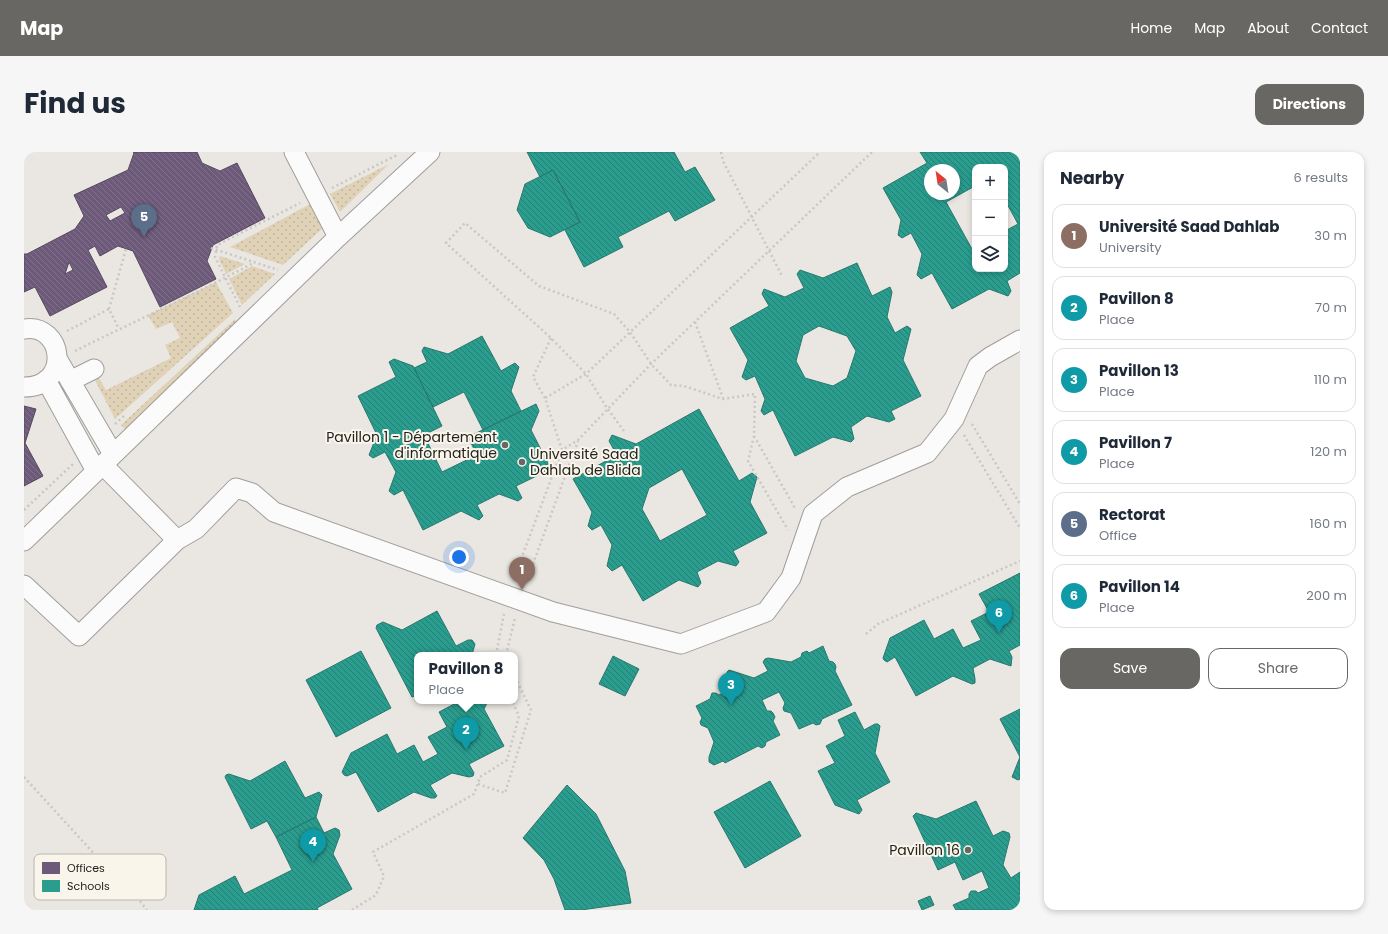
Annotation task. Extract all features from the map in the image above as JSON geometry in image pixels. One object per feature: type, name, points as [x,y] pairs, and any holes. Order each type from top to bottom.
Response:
[{"type":"lane","points":[[294,152],[338,237]]},
{"type":"lane","points":[[24,541],[338,237],[430,152]]},
{"type":"lane","points":[[24,329],[37,329],[46,334],[53,341],[57,351],[58,360],[70,381],[104,463]]},
{"type":"lane","points":[[24,585],[78,636],[177,540],[196,529],[236,488],[252,493],[274,512],[553,612],[681,644],[766,612],[790,578],[814,514],[847,487],[927,453],[957,412],[978,366],[990,357],[1020,340]]},
{"type":"lane","points":[[24,388],[34,387],[50,378],[58,360]]},
{"type":"lane","points":[[70,381],[94,369]]},
{"type":"lane","points":[[46,380],[104,463],[177,540]]},
{"type":"path","points":[[246,305],[241,310],[215,257],[218,245],[404,152]]},
{"type":"path","points":[[721,152],[723,161],[782,276]]},
{"type":"path","points":[[545,398],[586,374],[820,152]]},
{"type":"path","points":[[562,450],[578,440],[607,408],[651,364],[872,152]]},
{"type":"path","points":[[624,431],[607,408],[586,374],[551,338],[446,243],[465,223],[539,286],[614,314],[630,332],[651,364],[671,385],[684,386],[723,399],[755,394],[754,436],[748,461],[800,551]]},
{"type":"path","points":[[211,248],[283,271],[277,276]]},
{"type":"path","points":[[119,329],[109,310],[126,249]]},
{"type":"path","points":[[75,352],[119,329],[226,278],[254,262]]},
{"type":"path","points":[[66,331],[109,310]]},
{"type":"path","points":[[695,322],[723,399]]},
{"type":"path","points":[[497,652],[513,597],[562,450],[545,398],[533,377],[551,338]]},
{"type":"path","points":[[957,412],[1020,504]]},
{"type":"path","points":[[957,412],[1020,528]]},
{"type":"path","points":[[754,436],[808,530]]},
{"type":"path","points":[[506,652],[513,597],[578,440]]},
{"type":"path","points":[[866,634],[878,624],[1020,561]]},
{"type":"path","points":[[478,784],[505,793],[531,710],[518,683]]},
{"type":"path","points":[[352,910],[376,895],[384,876],[373,852],[474,794],[480,777],[507,760],[519,716],[513,704]]},
{"type":"path","points":[[24,777],[94,854]]},
{"type":"path","points":[[139,900],[147,910]]},
{"type":"shaded area","points":[[389,164],[340,212],[330,194]]},
{"type":"shaded area","points":[[314,202],[326,225],[283,265],[230,247]]},
{"type":"shaded area","points":[[220,256],[245,264],[226,274],[219,259]]},
{"type":"shaded area","points":[[252,266],[275,274],[242,305],[229,279]]},
{"type":"shaded area","points":[[216,282],[233,313],[115,419],[95,380],[99,378],[106,390],[171,358],[165,345],[180,338],[172,322],[156,329],[148,315]]},
{"type":"shaded area","points":[[235,319],[238,325],[126,430],[121,425]]},
{"type":"building: Offices","points":[[133,152],[197,152],[202,163],[220,171],[237,163],[265,218],[213,245],[207,261],[216,279],[160,307],[133,251],[118,246],[100,256],[95,246],[88,250],[107,287],[50,316],[35,287],[24,292],[24,254],[27,254],[75,229],[84,216],[74,195],[128,170],[134,153]],"holes":[[[121,207],[125,213],[110,221],[106,215]],[[69,262],[73,270],[65,274]]]},
{"type":"building: Offices","points":[[24,406],[36,409],[25,443],[43,476],[24,486]]},
{"type":"building: Schools","points":[[527,152],[674,152],[685,172],[695,167],[715,200],[675,221],[669,211],[618,237],[623,247],[584,267],[565,230],[580,222],[553,170],[540,177]]},
{"type":"building: Schools","points":[[920,152],[1020,152],[1020,273],[1007,281],[1011,291],[1008,296],[989,289],[952,309],[932,273],[921,279],[917,275],[922,254],[911,233],[902,238],[898,235],[901,220],[883,188],[924,165],[924,200],[950,200],[946,202],[972,249],[972,272],[1008,272],[1008,229],[1018,224],[1008,206],[1008,164],[972,164],[972,188],[960,194],[960,164],[925,164],[927,163]]},
{"type":"building: Schools","points":[[553,170],[580,222],[550,237],[528,228],[517,210],[525,184]]},
{"type":"building: Schools","points":[[857,263],[872,296],[890,287],[892,292],[887,317],[895,333],[907,326],[911,329],[903,360],[921,396],[891,411],[895,419],[889,422],[867,416],[851,427],[854,439],[851,442],[833,437],[795,456],[773,410],[764,415],[761,411],[765,399],[755,376],[746,380],[742,377],[748,360],[730,328],[769,306],[762,294],[764,289],[785,297],[804,288],[797,274],[800,270],[823,278]],"holes":[[[819,326],[847,336],[856,351],[847,378],[833,386],[805,378],[796,361],[803,335]]]},
{"type":"building: Schools","points":[[482,336],[501,371],[515,363],[519,367],[511,391],[521,411],[483,430],[464,392],[433,407],[414,368],[427,362],[422,351],[424,347],[448,354]]},
{"type":"building: Schools","name":"Pavillon 1 - Département d'informatique","points":[[394,359],[413,366],[442,426],[424,435],[442,472],[477,455],[468,437],[536,404],[539,411],[531,430],[551,469],[516,486],[522,498],[518,501],[499,494],[477,505],[483,516],[479,520],[461,511],[423,530],[403,490],[394,495],[389,491],[396,472],[385,452],[373,458],[369,455],[377,435],[358,396],[396,377],[389,362]]},
{"type":"building: Schools","points":[[699,409],[739,481],[752,473],[757,477],[750,502],[767,533],[733,551],[739,562],[736,566],[718,561],[697,572],[701,583],[698,587],[679,580],[643,601],[622,565],[612,571],[607,566],[612,545],[601,525],[592,530],[588,526],[592,512],[573,479],[617,455],[609,441],[612,435],[636,444]],"holes":[[[682,469],[707,515],[660,541],[642,509],[649,488]]]},
{"type":"building: Schools","points":[[1020,573],[1020,645],[1009,651],[1012,657],[1011,666],[990,659],[973,668],[975,683],[972,684],[953,676],[916,696],[895,657],[887,662],[884,660],[883,658],[890,638],[924,620],[934,639],[953,629],[963,648],[981,640],[971,621],[989,612],[979,594]]},
{"type":"building: Schools","points":[[437,611],[456,646],[468,640],[472,640],[475,644],[473,652],[414,652],[414,696],[412,697],[376,628],[377,625],[383,622],[402,630]]},
{"type":"building: Schools","points":[[823,646],[829,661],[835,664],[835,671],[852,705],[822,719],[820,724],[816,725],[813,723],[799,729],[791,713],[784,711],[783,708],[785,703],[779,692],[762,700],[767,711],[771,711],[773,713],[775,717],[773,721],[780,735],[766,742],[765,746],[762,748],[758,746],[725,763],[723,761],[714,765],[709,762],[709,757],[714,742],[708,728],[701,725],[700,722],[702,718],[696,706],[710,699],[712,693],[719,695],[733,688],[727,676],[727,672],[729,670],[754,678],[768,671],[763,662],[765,659],[768,658],[791,662],[801,657],[802,653],[807,651],[809,653]]},
{"type":"building: Schools","points":[[361,651],[391,708],[336,737],[306,680]]},
{"type":"building: Schools","points":[[613,656],[639,669],[625,696],[599,684]]},
{"type":"building: Schools","points":[[454,704],[486,704],[484,709],[504,746],[469,764],[474,773],[473,776],[469,777],[452,773],[430,785],[437,796],[435,798],[414,792],[378,812],[356,772],[347,776],[342,772],[351,753],[387,734],[397,754],[414,745],[423,762],[438,754],[428,737],[447,727],[439,712]]},
{"type":"building: Schools","points":[[1020,709],[1020,757],[1000,719]]},
{"type":"building: Schools","points":[[855,712],[864,730],[875,724],[880,726],[875,753],[890,782],[857,800],[862,810],[859,814],[835,805],[818,771],[835,763],[826,746],[845,736],[838,720]]},
{"type":"building: Schools","points":[[1020,757],[1020,779],[1018,780],[1012,777]]},
{"type":"building: Schools","points":[[285,761],[305,798],[319,792],[322,795],[316,817],[276,837],[267,821],[251,829],[225,777],[229,774],[250,781]]},
{"type":"building: Schools","points":[[770,781],[801,836],[745,868],[714,812]]},
{"type":"building: Schools","points":[[567,785],[596,814],[625,871],[631,903],[581,910],[565,910],[554,879],[544,860],[523,838]]},
{"type":"building: Schools","name":"Pavillon 16","points":[[976,801],[993,836],[1003,831],[1009,833],[1010,837],[1003,865],[1011,878],[1020,872],[1020,910],[956,910],[953,905],[969,898],[971,891],[976,891],[978,893],[989,888],[982,871],[963,880],[955,862],[938,870],[913,816],[916,813],[936,819]]},
{"type":"building: Schools","points":[[316,817],[324,833],[335,828],[339,830],[340,835],[333,854],[352,889],[317,908],[318,910],[194,910],[199,895],[235,876],[244,894],[292,870],[276,837]]},
{"type":"building: Schools","points":[[930,896],[934,905],[922,910],[918,901]]},
{"type":"place","name":"Rectorat","points":[[144,237]]},
{"type":"place","name":"Pavillon 1 - Département d'informatique","points":[[505,445]]},
{"type":"place","name":"Université Saad Dahlab de Blida","points":[[522,462]]},
{"type":"place","name":"Université Saad Dahlab","points":[[522,590]]},
{"type":"place","name":"Pavillon 14","points":[[999,633]]},
{"type":"place","name":"Pavillon 13","points":[[731,705]]},
{"type":"place","name":"Pavillon 8","points":[[466,750]]},
{"type":"place","name":"Pavillon 16","points":[[968,850]]},
{"type":"place","name":"Pavillon 7","points":[[313,862]]}]
